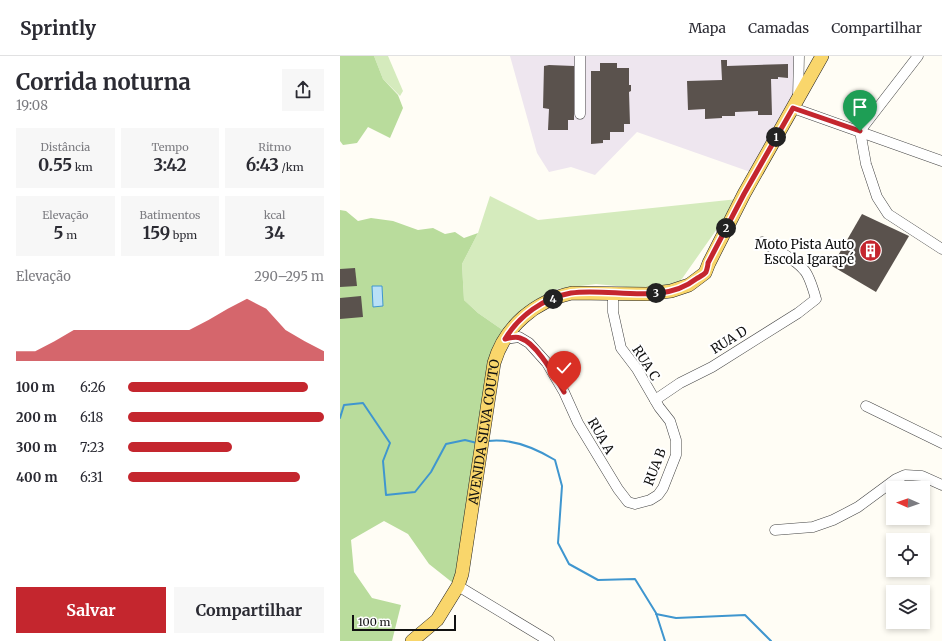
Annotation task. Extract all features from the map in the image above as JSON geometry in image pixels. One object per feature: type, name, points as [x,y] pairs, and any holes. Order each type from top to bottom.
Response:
[{"type":"main road","name":"AVENIDA SILVA COUTO","points":[[412,641],[437,620],[458,586],[464,564],[494,363],[500,346],[518,321],[527,313],[547,301],[572,293],[647,294],[671,291],[689,285],[705,273],[708,263],[744,194],[822,56]]},
{"type":"street","points":[[580,56],[580,114]]},
{"type":"street","points":[[799,56],[795,103],[860,131],[942,161]]},
{"type":"street","points":[[918,56],[860,131],[866,164],[877,198],[888,214],[942,249]]},
{"type":"street","name":"RUA D","points":[[655,400],[680,383],[712,367],[798,313],[816,299],[814,288],[805,270],[793,260],[762,242]]},
{"type":"street","name":"RUA C","points":[[613,293],[613,312],[621,348],[670,421],[676,440]]},
{"type":"street","name":"RUA A","points":[[505,339],[519,337],[529,343],[547,363],[564,392],[582,429],[618,489],[628,502]]},
{"type":"street","points":[[866,406],[942,443]]},
{"type":"street","name":"RUA B","points":[[628,502],[635,504],[642,503],[658,495],[663,488],[676,455],[676,440]]},
{"type":"street","points":[[775,530],[813,527],[833,520],[858,507],[882,488],[905,475],[922,476],[942,485]]},
{"type":"street","points":[[458,586],[549,641]]},
{"type":"shaded area","points":[[510,56],[797,56],[796,109],[759,175],[637,132],[595,175],[571,167],[549,172],[537,153]]},
{"type":"green space","points":[[340,56],[374,56],[383,79],[398,95],[403,108],[390,138],[368,127],[357,143],[343,145],[340,141]]},
{"type":"green space","points":[[374,56],[388,56],[403,91],[400,96],[383,79]]},
{"type":"green space","points":[[490,196],[538,220],[738,199],[679,283],[647,289],[596,284],[557,289],[521,311],[504,331],[478,313],[464,300],[462,264],[478,233]]},
{"type":"green space","points":[[340,210],[346,211],[358,221],[371,218],[393,221],[418,230],[433,228],[445,234],[455,232],[464,238],[478,233],[462,264],[464,300],[478,313],[504,331],[461,562],[453,583],[429,564],[408,534],[384,521],[351,540],[354,572],[372,598],[401,605],[392,641],[340,641]]},
{"type":"water","points":[[372,286],[382,286],[383,306],[373,307]]},
{"type":"building","points":[[721,60],[727,60],[727,66],[788,64],[788,78],[778,77],[778,79],[771,79],[772,115],[758,115],[758,111],[735,112],[735,116],[722,116],[722,118],[705,119],[705,109],[688,110],[687,81],[722,80]]},
{"type":"building","points":[[600,63],[617,63],[617,68],[629,68],[629,85],[631,85],[631,91],[629,92],[630,124],[624,124],[624,132],[610,132],[610,140],[603,140],[603,143],[591,144],[591,71],[600,71]]},
{"type":"building","points":[[544,66],[574,66],[574,120],[568,120],[568,130],[548,130],[549,109],[543,108]]},
{"type":"building","name":"Moto Pista Auto Escola Igarapé","points":[[862,214],[909,236],[876,292],[832,266]]},
{"type":"building","points":[[355,268],[357,286],[340,287],[340,269]]},
{"type":"building","points":[[361,296],[363,317],[340,319],[340,298]]},
{"type":"waterway","points":[[340,418],[344,405],[363,403],[390,443],[383,461],[386,495],[415,492],[431,472],[446,444],[465,440],[477,443]]},
{"type":"waterway","points":[[488,441],[497,440],[523,445],[555,460],[562,486],[558,543],[569,564],[598,580],[635,579],[656,613],[665,641]]},
{"type":"waterway","points":[[656,614],[676,618],[745,615],[771,641]]},
{"type":"place","name":"Moto Pista Auto Escola Igarapé","points":[[870,251]]},
{"type":"route","points":[[564,392],[547,363],[529,343],[519,337],[505,339],[518,321],[527,313],[547,301],[572,293],[647,294],[671,291],[689,285],[705,273],[708,263],[744,194],[793,108],[860,131]]}]
